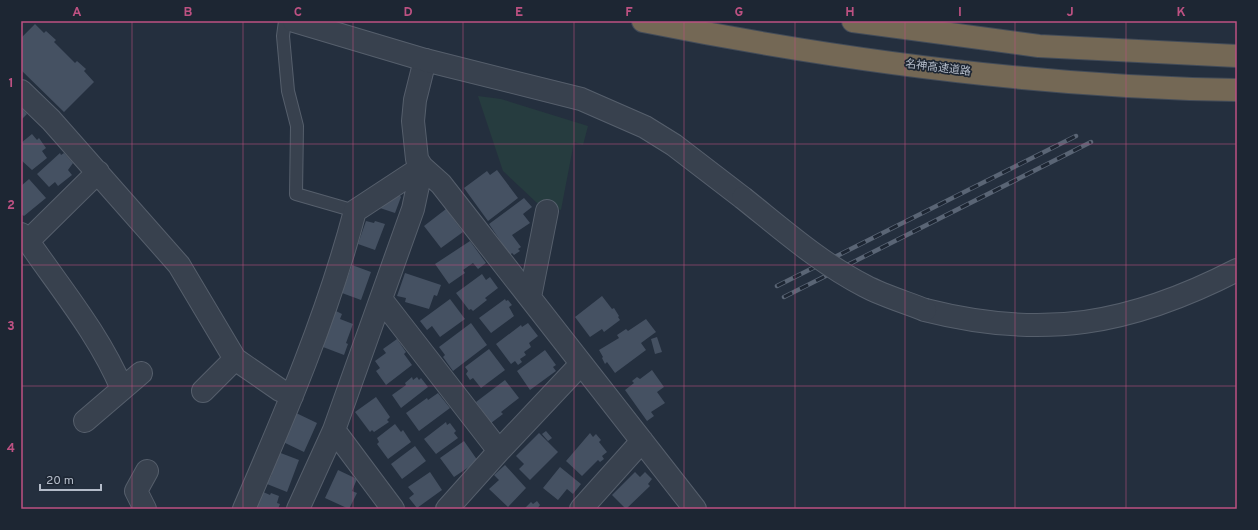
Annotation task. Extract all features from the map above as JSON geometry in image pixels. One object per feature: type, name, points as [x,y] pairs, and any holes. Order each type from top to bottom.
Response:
[{"type":"highway","name":"名神高速道路","points":[[643,21],[852,58],[1036,80],[1237,90]]},
{"type":"highway","points":[[853,21],[1038,46],[1237,56]]},
{"type":"street","points":[[294,21],[425,60],[581,99],[646,127],[674,145],[800,244],[842,273],[866,287],[925,310],[977,322],[1039,326],[1077,324],[1113,318],[1147,308],[1189,293],[1237,270]]},
{"type":"street","points":[[425,60],[415,100],[413,121],[417,159],[422,167],[440,184],[695,509]]},
{"type":"street","points":[[21,91],[51,120],[179,265],[235,359],[280,390],[292,396]]},
{"type":"street","points":[[244,509],[292,396],[342,261],[355,212],[422,167]]},
{"type":"street","points":[[298,509],[334,430],[382,299],[413,209],[422,167]]},
{"type":"street","points":[[98,172],[24,238],[89,328],[114,370],[122,389]]},
{"type":"street","points":[[530,298],[547,210]]},
{"type":"street","points":[[382,299],[499,451]]},
{"type":"street","points":[[203,391],[235,359]]},
{"type":"street","points":[[447,509],[499,451],[582,364]]},
{"type":"street","points":[[85,421],[141,373]]},
{"type":"street","points":[[334,430],[393,509]]},
{"type":"street","points":[[582,509],[642,441]]},
{"type":"street","points":[[145,509],[136,491],[147,471]]},
{"type":"lane","points":[[285,21],[283,36],[288,91],[297,126],[296,194],[355,212]]},
{"type":"green space","points":[[478,96],[501,99],[588,126],[583,145],[574,142],[561,210],[537,203],[503,171]]},
{"type":"building","points":[[35,24],[44,33],[46,31],[56,40],[54,42],[75,63],[77,61],[86,69],[84,71],[94,82],[64,112],[21,70],[21,38]]},
{"type":"building","points":[[21,107],[27,114],[21,120]]},
{"type":"building","points":[[32,134],[37,140],[39,138],[46,148],[42,151],[47,158],[32,170],[21,160],[21,143]]},
{"type":"building","points":[[60,153],[61,155],[64,153],[73,163],[68,170],[72,175],[58,186],[55,182],[49,187],[37,174]]},
{"type":"building","points":[[497,170],[518,198],[488,221],[464,188],[487,171],[490,175]]},
{"type":"building","points":[[29,179],[46,198],[24,216],[21,214],[21,186]]},
{"type":"building","points":[[398,193],[401,197],[395,213],[377,207]]},
{"type":"building","points":[[524,198],[532,207],[523,214],[530,223],[512,235],[521,247],[518,249],[520,251],[514,255],[512,253],[510,255],[489,224]]},
{"type":"building","points":[[446,209],[463,232],[441,248],[424,226]]},
{"type":"building","points":[[366,221],[374,223],[375,221],[385,224],[375,250],[358,244]]},
{"type":"building","points":[[470,241],[486,263],[478,269],[473,263],[463,270],[465,273],[449,284],[435,264]]},
{"type":"building","points":[[352,265],[371,272],[361,300],[342,293]]},
{"type":"building","points":[[405,273],[441,285],[437,296],[434,295],[429,309],[405,302],[406,298],[397,296]]},
{"type":"building","points":[[482,274],[486,280],[490,277],[498,288],[485,298],[487,300],[473,311],[471,309],[469,310],[456,293]]},
{"type":"building","points":[[602,296],[612,309],[614,308],[620,320],[604,332],[602,329],[590,337],[575,317]]},
{"type":"building","points":[[450,299],[465,319],[440,337],[432,326],[427,330],[420,321]]},
{"type":"building","points":[[505,299],[512,305],[509,307],[514,316],[491,333],[479,318]]},
{"type":"building","points":[[336,311],[342,314],[340,319],[353,324],[346,343],[348,344],[344,355],[323,347]]},
{"type":"building","points":[[646,319],[656,332],[641,343],[646,350],[615,373],[607,362],[605,364],[599,350],[619,338],[617,335],[626,329],[628,331]]},
{"type":"building","points":[[471,323],[487,345],[453,371],[443,357],[445,355],[439,347]]},
{"type":"building","points":[[528,323],[538,336],[529,343],[531,347],[524,352],[526,355],[520,359],[522,362],[518,365],[515,361],[511,364],[496,344],[521,325],[522,327]]},
{"type":"building","points":[[657,337],[662,352],[655,354],[651,339]]},
{"type":"building","points":[[397,339],[406,352],[404,354],[412,365],[386,385],[376,371],[380,368],[375,361],[386,353],[383,349]]},
{"type":"building","points":[[489,349],[505,370],[481,388],[473,378],[470,380],[466,374],[468,371],[465,367]]},
{"type":"building","points":[[545,350],[556,365],[553,367],[556,371],[530,390],[517,371]]},
{"type":"building","points":[[652,370],[664,387],[657,392],[665,403],[651,412],[654,416],[647,421],[625,390],[634,383],[632,381],[637,377],[640,379]]},
{"type":"building","points":[[412,377],[413,380],[417,377],[419,380],[421,378],[428,387],[401,408],[392,395],[406,385],[405,383]]},
{"type":"building","points":[[505,380],[519,398],[501,412],[503,414],[491,423],[476,402]]},
{"type":"building","points":[[438,393],[450,408],[419,431],[406,413],[427,398],[428,400]]},
{"type":"building","points":[[376,397],[390,417],[387,420],[389,422],[374,432],[372,430],[370,432],[355,412]]},
{"type":"building","points":[[294,412],[317,423],[304,452],[281,441]]},
{"type":"building","points":[[446,422],[447,425],[450,423],[456,431],[454,433],[458,438],[436,454],[424,439]]},
{"type":"building","points":[[395,424],[401,432],[403,430],[411,442],[388,459],[377,444],[379,442],[377,438]]},
{"type":"building","points":[[546,431],[552,438],[548,441],[542,434]]},
{"type":"building","points":[[539,433],[558,452],[530,480],[519,469],[524,464],[516,456]]},
{"type":"building","points":[[590,433],[593,437],[596,434],[601,440],[599,442],[607,452],[602,456],[604,459],[600,462],[598,460],[582,476],[566,461]]},
{"type":"building","points":[[464,441],[478,461],[454,477],[440,458]]},
{"type":"building","points":[[415,446],[426,461],[402,479],[391,464]]},
{"type":"building","points":[[278,452],[299,460],[287,492],[267,484],[272,474],[269,473]]},
{"type":"building","points":[[505,465],[526,488],[508,507],[489,489],[499,480],[494,475]]},
{"type":"building","points":[[560,467],[581,484],[573,494],[567,489],[558,500],[543,488]]},
{"type":"building","points":[[338,470],[357,479],[352,491],[357,493],[349,509],[325,498]]},
{"type":"building","points":[[430,472],[442,490],[417,508],[409,498],[414,494],[408,487]]},
{"type":"building","points":[[635,472],[640,477],[645,472],[652,479],[648,484],[650,486],[626,509],[612,495]]},
{"type":"building","points":[[261,491],[270,495],[271,493],[279,496],[277,503],[280,504],[278,509],[254,509]]},
{"type":"building","points":[[537,501],[540,505],[537,509],[524,509],[531,502],[533,504]]},
{"type":"railway","points":[[777,286],[1076,136]]},
{"type":"railway","points":[[784,297],[1091,142]]}]
